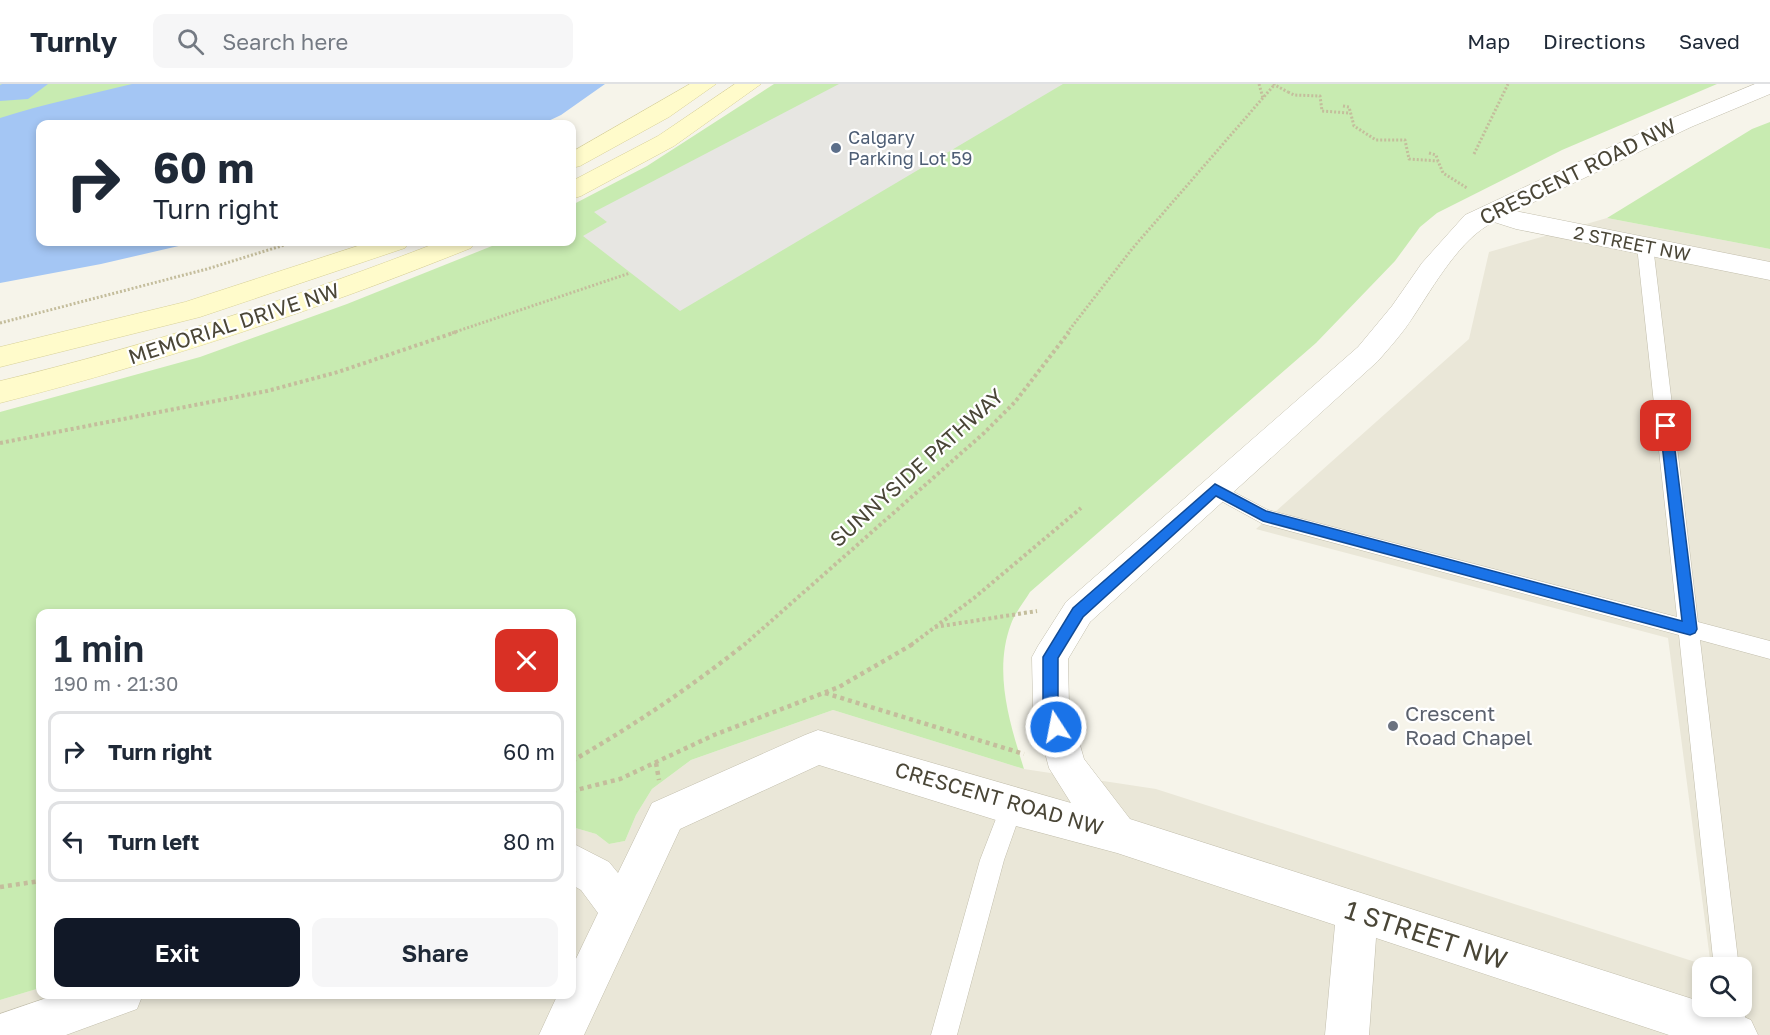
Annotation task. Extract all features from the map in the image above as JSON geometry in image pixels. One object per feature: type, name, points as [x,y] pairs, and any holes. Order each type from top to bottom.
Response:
[{"type":"main road","points":[[576,158],[661,112],[705,84]]},
{"type":"main road","points":[[576,190],[666,141],[750,84]]},
{"type":"main road","name":"MEMORIAL DRIVE NW","points":[[0,357],[190,310],[384,246]]},
{"type":"main road","name":"MEMORIAL DRIVE NW","points":[[0,392],[81,373],[306,302],[452,246]]},
{"type":"street","name":"CRESCENT ROAD NW","points":[[1117,834],[1068,768],[1051,707],[1050,657],[1078,612],[1368,354],[1402,313],[1431,269],[1474,221],[1662,132],[1770,86]]},
{"type":"street","name":"2 STREET NW","points":[[1495,213],[1516,221],[1770,271]]},
{"type":"street","name":"CRESCENT ROAD NW","points":[[622,911],[666,816],[818,747],[1012,806],[1117,834]]},
{"type":"street","name":"1 STREET NW","points":[[1117,834],[1735,1035]]},
{"type":"street","points":[[561,1035],[622,911],[596,876],[576,865]]},
{"type":"street","points":[[1347,1035],[1357,912]]},
{"type":"street","points":[[3,1035],[107,999]]},
{"type":"lane","points":[[1645,246],[1726,957]]},
{"type":"lane","points":[[1215,489],[1263,516],[1770,650]]},
{"type":"lane","points":[[944,1035],[992,860],[1012,806]]},
{"type":"lane","points":[[1733,1017],[1735,1035]]},
{"type":"path","points":[[1259,84],[1263,98]]},
{"type":"path","points":[[1274,84],[1294,95],[1320,96],[1322,111],[1349,113]]},
{"type":"path","name":"SUNNYSIDE PATHWAY","points":[[576,758],[622,732],[698,681],[745,644],[984,433],[1015,402],[1131,249],[1274,84]]},
{"type":"path","points":[[1474,154],[1508,84]]},
{"type":"path","points":[[1343,106],[1349,107],[1354,126],[1377,140],[1405,140],[1409,159],[1438,160]]},
{"type":"path","points":[[1429,153],[1436,155],[1443,173],[1467,188]]},
{"type":"path","points":[[0,323],[207,269],[281,246]]},
{"type":"path","points":[[0,443],[267,391],[338,372],[630,273]]},
{"type":"path","points":[[576,791],[593,789],[656,763],[694,743],[824,693],[886,661],[934,627],[1081,508]]},
{"type":"path","points":[[934,627],[1044,610]]},
{"type":"path","points":[[824,693],[1068,768]]},
{"type":"path","points":[[0,886],[36,882]]},
{"type":"shaded area","name":"Calgary Parking Lot 59","points":[[839,84],[1063,84],[680,311],[583,236],[607,222],[594,212]]},
{"type":"shaded area","points":[[1607,218],[1770,249],[1770,1035],[0,1035],[0,1000],[36,989],[36,999],[576,999],[576,828],[596,834],[609,844],[625,841],[636,815],[652,789],[691,760],[833,710],[1024,769],[1156,789],[1692,961],[1692,1017],[1752,1017],[1752,957],[1710,957],[1668,638],[1256,529],[1469,339],[1489,252]]},
{"type":"green space","points":[[0,84],[146,84],[0,122]]},
{"type":"green space","points":[[774,84],[1717,84],[1562,150],[1437,213],[1420,227],[1395,261],[1316,343],[1030,592],[1011,624],[1003,661],[1009,716],[1024,769],[833,710],[691,760],[652,789],[636,815],[625,841],[609,844],[596,834],[576,828],[576,609],[36,609],[36,989],[0,1000],[0,412],[200,357],[347,304],[492,246],[576,246],[576,203],[647,166]]},
{"type":"green space","points":[[1770,122],[1770,249],[1607,218],[1752,129]]},
{"type":"water","points":[[2,84],[48,84],[28,99],[0,101],[0,85]]},
{"type":"water","points":[[132,84],[605,84],[550,120],[36,120],[36,246],[179,246],[101,264],[0,283],[0,118]]},
{"type":"place","name":"Calgary Parking Lot 59","points":[[836,148]]},
{"type":"place","name":"Crescent Road Chapel","points":[[1393,726]]},
{"type":"route","points":[[1056,727],[1051,707],[1050,657],[1078,612],[1215,489],[1263,516],[1690,629],[1666,426]]}]
